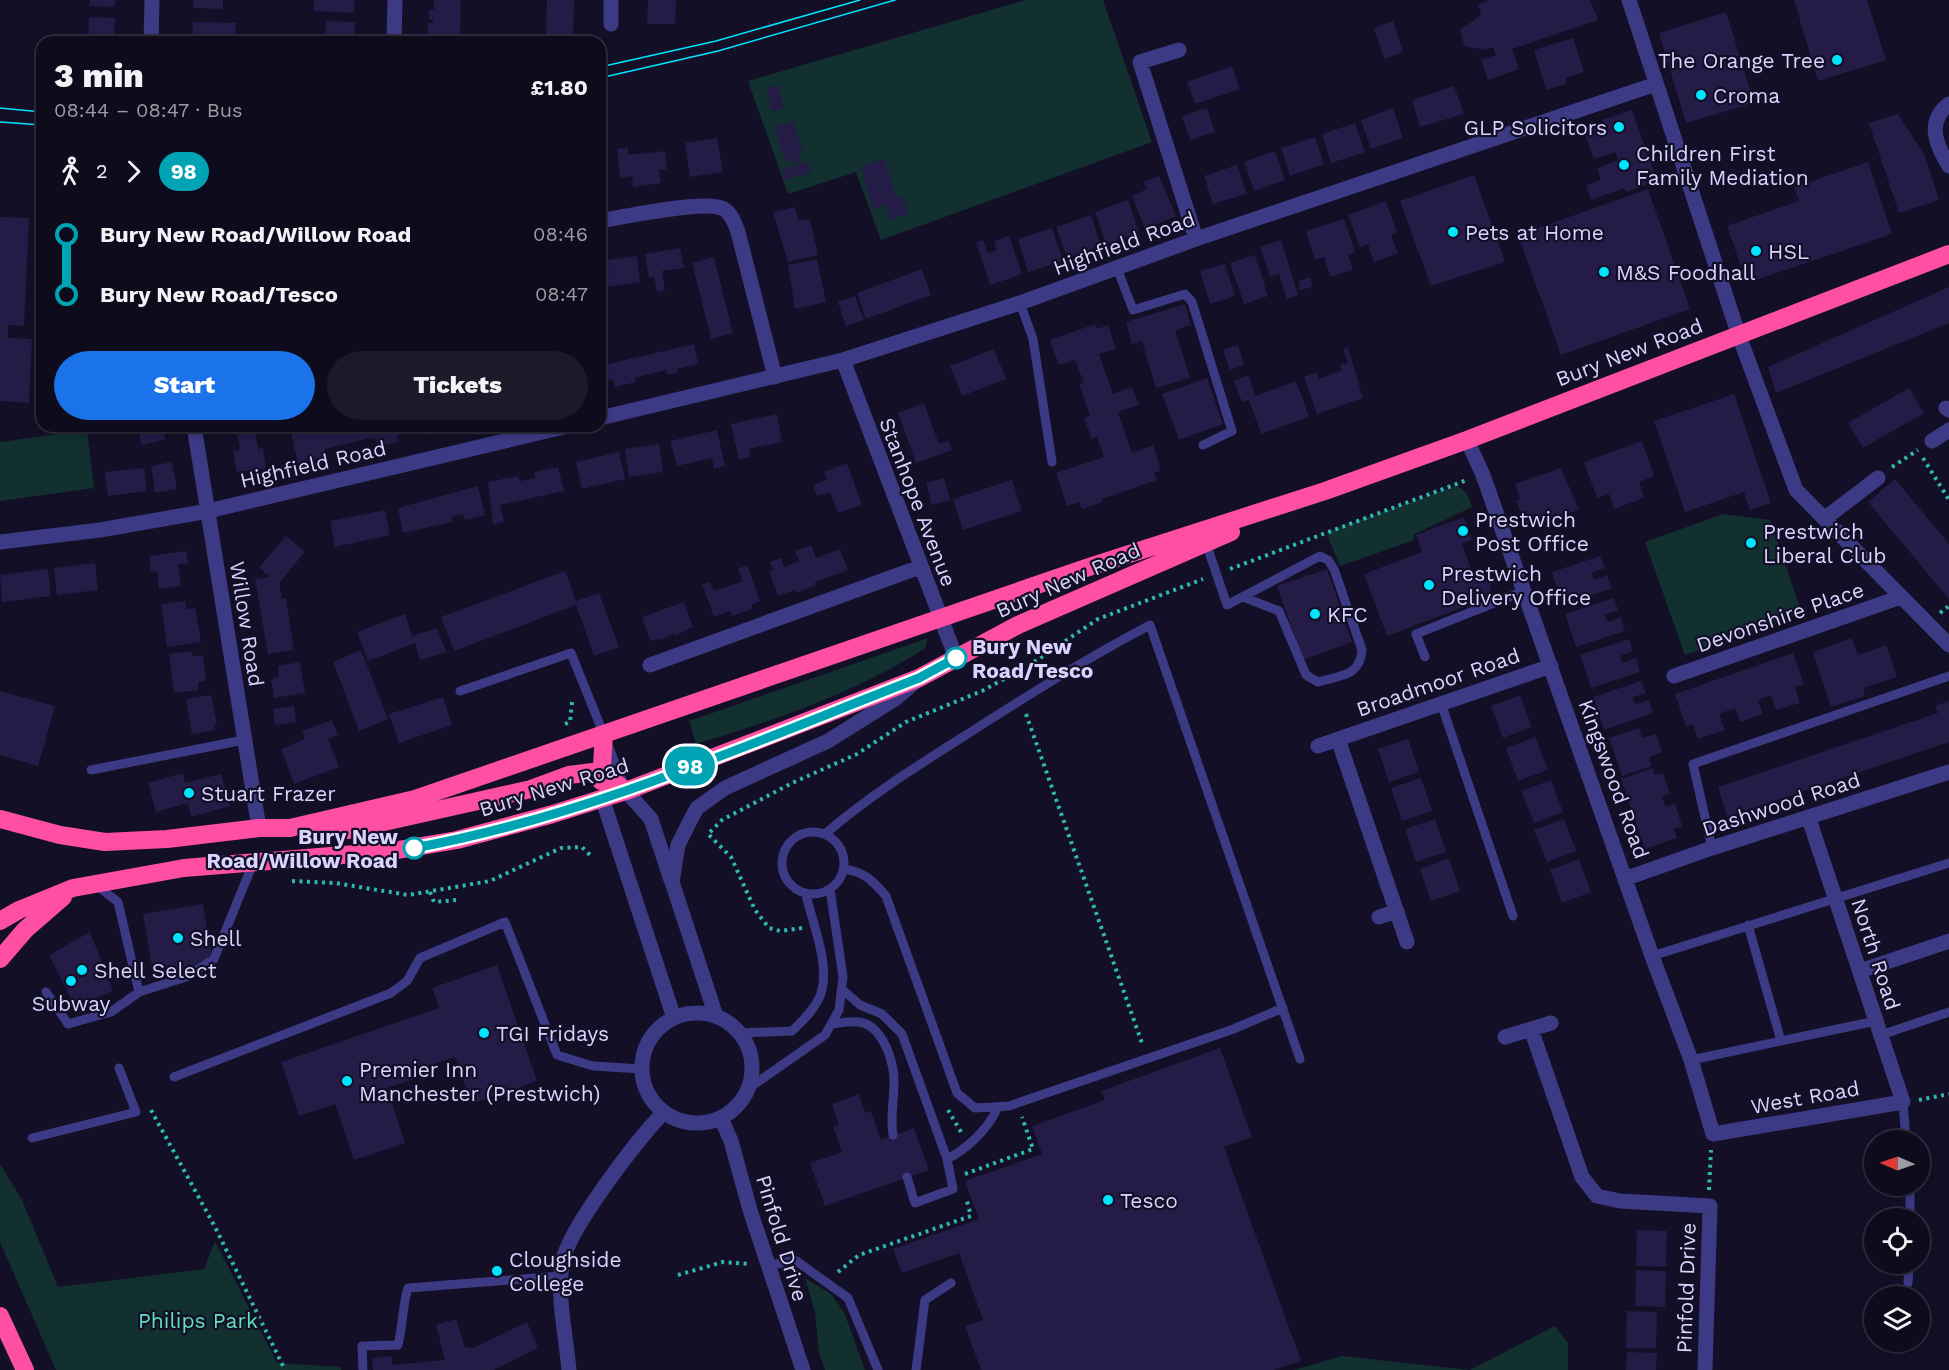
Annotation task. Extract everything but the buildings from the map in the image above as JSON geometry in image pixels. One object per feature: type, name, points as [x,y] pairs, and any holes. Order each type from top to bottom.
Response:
[{"type":"highway","name":"Bury New Road","points":[[0,819],[60,835],[105,842],[167,839],[259,828],[301,826],[415,799],[940,618],[1324,491],[1467,440],[1738,333],[1949,254]]},
{"type":"highway","name":"Bury New Road","points":[[0,921],[19,910],[73,888],[184,868],[358,855],[457,840],[602,798],[919,678],[1018,625],[1324,491]]},
{"type":"highway","points":[[602,798],[601,771],[604,735]]},
{"type":"highway","points":[[301,826],[348,830],[531,789],[569,775],[601,771],[626,790]]},
{"type":"highway","points":[[0,958],[25,930],[73,888]]},
{"type":"highway","points":[[0,1316],[25,1370]]},
{"type":"street","points":[[151,36],[152,0]]},
{"type":"street","points":[[394,36],[395,0]]},
{"type":"street","points":[[611,0],[611,24]]},
{"type":"street","points":[[1629,0],[1738,333],[1796,490],[1949,645]]},
{"type":"street","points":[[1179,50],[1140,62],[1196,239]]},
{"type":"street","name":"Highfield Road","points":[[606,417],[843,360],[1020,303],[1196,239],[1656,84]]},
{"type":"street","points":[[1949,104],[1936,120],[1935,131],[1939,150],[1949,166]]},
{"type":"street","points":[[606,220],[698,206],[719,207],[729,213],[738,232],[775,377]]},
{"type":"street","name":"Stanhope Avenue","points":[[843,360],[956,658]]},
{"type":"street","points":[[1932,441],[1949,430]]},
{"type":"street","name":"Willow Road","points":[[195,432],[259,828]]},
{"type":"street","name":"Highfield Road","points":[[0,542],[100,530],[208,511],[543,432]]},
{"type":"street","name":"Kingswood Road","points":[[1467,440],[1483,475],[1627,878],[1652,956],[1691,1060],[1713,1134]]},
{"type":"street","points":[[1824,519],[1878,478]]},
{"type":"street","points":[[650,665],[920,567]]},
{"type":"street","name":"Devonshire Place","points":[[1674,676],[1901,597]]},
{"type":"street","name":"Broadmoor Road","points":[[1318,746],[1551,666]]},
{"type":"street","points":[[672,882],[678,845],[697,808],[725,788],[828,741],[895,699],[919,678]]},
{"type":"street","name":"Broadmoor Road","points":[[1338,739],[1407,942]]},
{"type":"street","name":"Dashwood Road","points":[[1627,878],[1712,848],[1809,819],[1949,772]]},
{"type":"street","points":[[626,790],[651,819],[716,1016]]},
{"type":"street","points":[[602,798],[674,1018]]},
{"type":"street","name":"North Road","points":[[1809,819],[1903,1102]]},
{"type":"street","points":[[1379,917],[1396,911]]},
{"type":"street","points":[[1860,971],[1949,941]]},
{"type":"street","points":[[695,1013],[716,1016],[729,1023],[740,1033],[749,1050],[753,1069],[749,1088],[742,1100],[721,1118],[707,1123],[692,1123],[664,1112],[652,1100],[645,1085],[642,1069],[651,1038],[674,1018],[695,1013]]},
{"type":"street","points":[[1505,1037],[1551,1023]]},
{"type":"street","points":[[1531,1029],[1582,1177],[1597,1196],[1620,1201],[1710,1206]]},
{"type":"street","name":"West Road","points":[[1713,1134],[1903,1102]]},
{"type":"street","points":[[569,1370],[561,1276],[568,1242],[643,1134],[664,1112]]},
{"type":"street","name":"Pinfold Drive","points":[[721,1118],[737,1160],[768,1266],[803,1370]]},
{"type":"street","name":"Pinfold Drive","points":[[1705,1370],[1710,1206]]},
{"type":"lane","points":[[1117,268],[1133,310],[1185,294],[1192,303],[1232,431],[1203,445]]},
{"type":"lane","points":[[1020,303],[1033,339],[1052,462]]},
{"type":"lane","points":[[1206,543],[1227,605],[1320,556],[1328,560],[1362,651],[1361,663],[1356,670],[1318,682],[1306,675],[1279,611],[1243,597]]},
{"type":"lane","points":[[1425,657],[1416,634],[1524,591]]},
{"type":"lane","points":[[825,834],[863,801],[1021,699],[1101,650],[1150,625],[1300,1059]]},
{"type":"lane","points":[[460,691],[571,653],[626,790]]},
{"type":"lane","points":[[1712,848],[1693,764],[1949,676]]},
{"type":"lane","points":[[1441,703],[1513,916]]},
{"type":"lane","points":[[91,770],[244,740]]},
{"type":"lane","points":[[808,831],[825,834],[839,845],[844,858],[844,869],[838,881],[822,893],[806,894],[794,889],[786,880],[782,868],[782,856],[787,844],[795,836],[808,831]]},
{"type":"lane","points":[[46,992],[68,1024],[111,1012],[139,992],[186,977],[214,959],[254,861]]},
{"type":"lane","points":[[1652,956],[1949,863]]},
{"type":"lane","points":[[844,869],[858,871],[869,877],[886,896],[957,1093],[975,1108],[997,1109],[1232,1030],[1283,1008]]},
{"type":"lane","points":[[96,885],[118,902],[123,914],[139,992]]},
{"type":"lane","points":[[749,1088],[825,1035],[839,1010],[843,990],[841,963],[830,889]]},
{"type":"lane","points":[[740,1033],[792,1031],[810,1013],[822,990],[823,963],[806,894]]},
{"type":"lane","points":[[174,1077],[391,993],[407,981],[420,958],[505,922],[556,1055],[593,1066],[642,1069]]},
{"type":"lane","points":[[1748,925],[1781,1041]]},
{"type":"lane","points":[[843,990],[860,1005],[882,1014],[902,1034],[947,1159],[953,1189],[915,1203],[907,1177]]},
{"type":"lane","points":[[1691,1060],[1781,1041],[1878,1028],[1949,1012]]},
{"type":"lane","points":[[831,1024],[861,1022],[883,1040],[893,1070],[891,1123],[893,1135]]},
{"type":"lane","points":[[32,1138],[136,1112],[119,1068]]},
{"type":"lane","points":[[1903,1102],[1905,1130]]},
{"type":"lane","points":[[947,1159],[958,1153],[991,1123],[997,1109]]},
{"type":"lane","points":[[768,1266],[795,1260],[848,1298],[878,1370]]},
{"type":"lane","points":[[1908,1274],[1908,1283]]},
{"type":"lane","points":[[363,1370],[362,1346],[398,1345],[402,1327],[402,1310],[408,1288],[561,1276]]},
{"type":"lane","points":[[916,1370],[925,1300],[951,1283]]},
{"type":"path","points":[[1878,478],[1932,441]]},
{"type":"path","points":[[1918,450],[1949,500]]},
{"type":"path","points":[[561,725],[570,722],[573,696]]},
{"type":"path","points":[[1021,699],[1147,1059]]},
{"type":"path","points":[[289,881],[335,883],[408,895],[490,881],[561,848],[582,847],[590,855]]},
{"type":"path","points":[[430,892],[434,902],[456,900]]},
{"type":"path","points":[[1903,1102],[1949,1094]]},
{"type":"path","points":[[148,1104],[224,1245],[285,1370]]},
{"type":"path","points":[[960,1176],[1033,1149],[1020,1113]]},
{"type":"path","points":[[1710,1206],[1709,1161],[1713,1134]]},
{"type":"path","points":[[826,1281],[859,1255],[971,1216],[965,1196]]},
{"type":"path","points":[[678,1275],[723,1262],[768,1266]]},
{"type":"green space","points":[[1026,0],[1103,0],[1152,142],[881,240],[856,172],[788,194],[748,81]]},
{"type":"green space","points":[[87,432],[94,488],[0,501],[0,442]]},
{"type":"green space","points":[[1455,486],[1464,491],[1472,507],[1413,535],[1414,540],[1340,566],[1326,532]]},
{"type":"green space","points":[[1723,514],[1770,520],[1802,613],[1685,655],[1645,542]]},
{"type":"green space","points":[[928,638],[925,648],[872,679],[785,715],[696,744],[689,721]]},
{"type":"green space","name":"Philips Park","points":[[0,1164],[22,1200],[58,1287],[204,1269],[215,1241],[277,1363],[341,1367],[341,1370],[56,1370],[0,1242]]},
{"type":"green space","points":[[805,1278],[831,1294],[844,1312],[865,1370],[825,1370],[819,1353],[815,1312]]},
{"type":"green space","points":[[1555,1326],[1568,1343],[1568,1370],[1470,1370]]},
{"type":"green space","points":[[1342,1356],[1469,1370],[1294,1370]]},
{"type":"tram line","points":[[606,66],[716,41],[860,0]]},
{"type":"tram line","points":[[606,77],[718,51],[895,0]]},
{"type":"tram line","points":[[0,108],[36,111]]},
{"type":"tram line","points":[[0,122],[36,125]]},
{"type":"bus line","name":"98","points":[[414,848],[457,840],[553,814],[626,790],[919,678],[956,658]]},
{"type":"place","name":"The Orange Tree","points":[[1837,60]]},
{"type":"place","name":"Croma","points":[[1701,95]]},
{"type":"place","name":"GLP Solicitors","points":[[1619,127]]},
{"type":"place","name":"Children First Family Mediation","points":[[1624,165]]},
{"type":"place","name":"Pets at Home","points":[[1453,232]]},
{"type":"place","name":"HSL","points":[[1756,251]]},
{"type":"place","name":"M&S Foodhall","points":[[1604,272]]},
{"type":"place","name":"Prestwich Post Office","points":[[1463,531]]},
{"type":"place","name":"Prestwich Liberal Club","points":[[1751,543]]},
{"type":"place","name":"Prestwich Delivery Office","points":[[1429,585]]},
{"type":"place","name":"KFC","points":[[1315,614]]},
{"type":"place","name":"Bury New Road/Tesco","points":[[956,658]]},
{"type":"place","name":"Stuart Frazer","points":[[189,793]]},
{"type":"place","name":"Bury New Road/Willow Road","points":[[414,848]]},
{"type":"place","name":"Shell","points":[[178,938]]},
{"type":"place","name":"Shell Select","points":[[82,970]]},
{"type":"place","name":"Subway","points":[[71,981]]},
{"type":"place","name":"TGI Fridays","points":[[484,1033]]},
{"type":"place","name":"Premier Inn Manchester (Prestwich)","points":[[347,1081]]},
{"type":"place","name":"Tesco","points":[[1108,1200]]},
{"type":"place","name":"Cloughside College","points":[[497,1271]]}]
